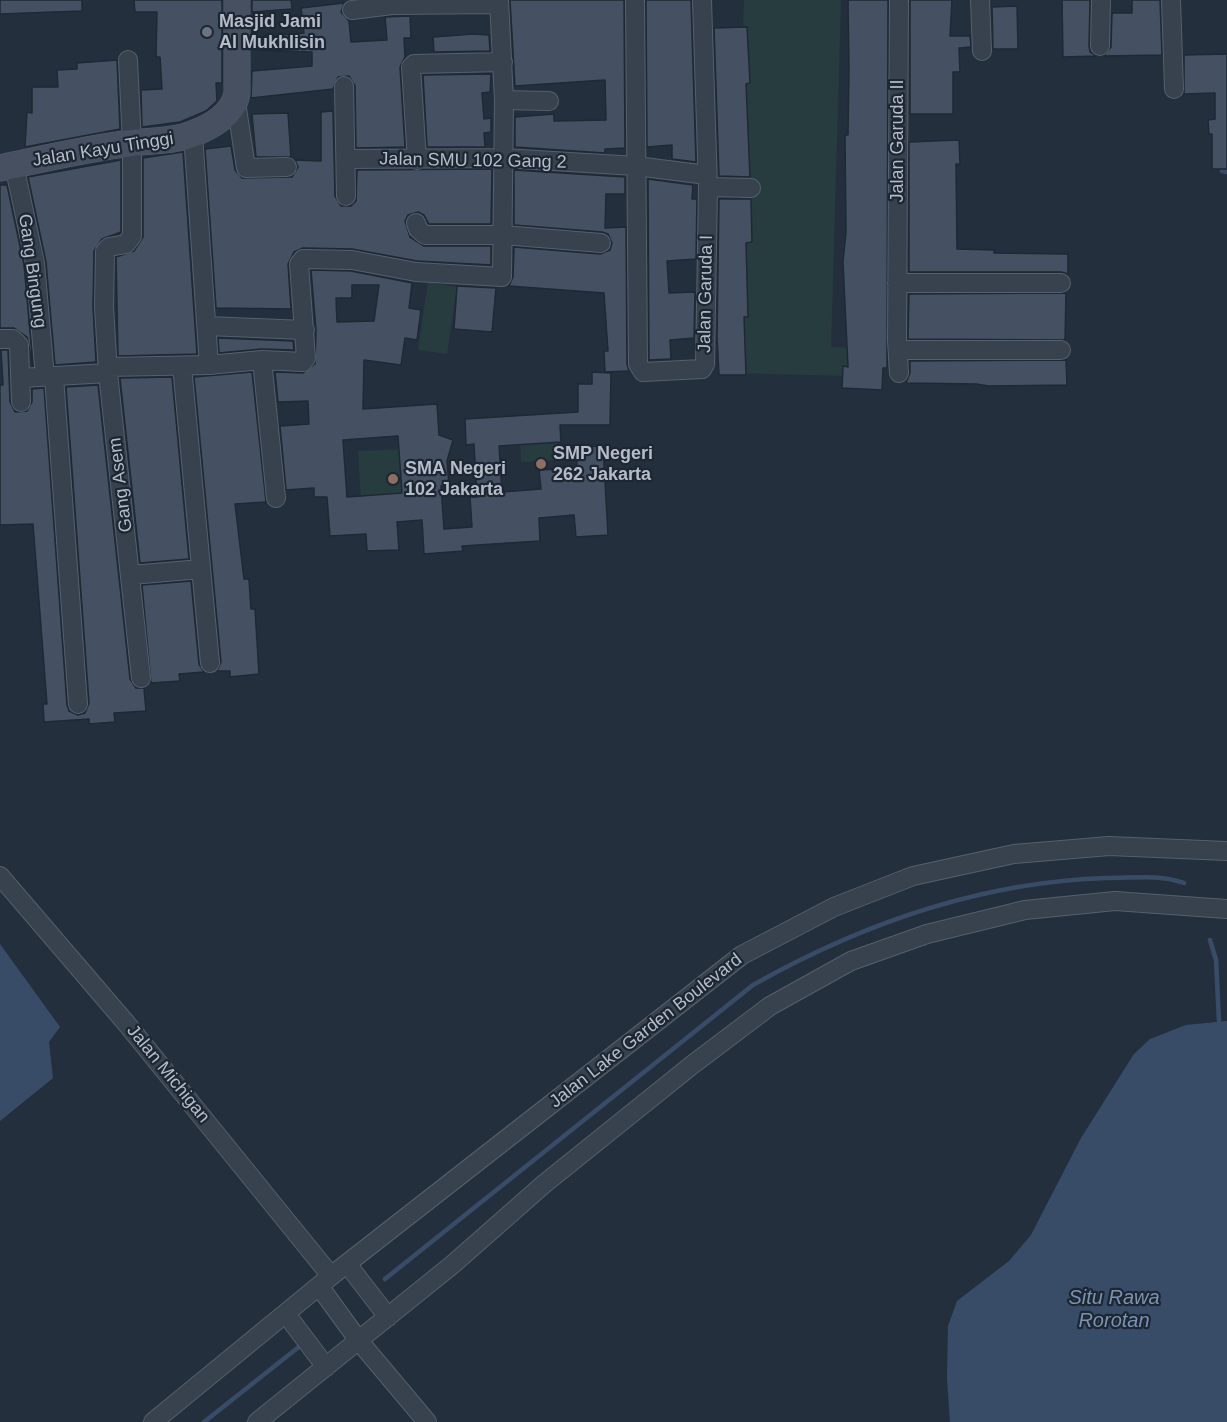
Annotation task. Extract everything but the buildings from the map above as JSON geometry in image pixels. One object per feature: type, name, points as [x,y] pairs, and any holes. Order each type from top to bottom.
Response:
[{"type":"street","points":[[237,0],[239,80],[236,102],[246,168],[287,166]]},
{"type":"street","name":"Jalan Garuda I","points":[[635,0],[638,364],[643,372],[704,368],[707,181],[702,0]]},
{"type":"street","name":"Jalan Garuda II","points":[[899,0],[897,283],[899,373]]},
{"type":"street","points":[[980,0],[982,51]]},
{"type":"street","points":[[1100,46],[1101,0]]},
{"type":"street","points":[[1171,0],[1174,89]]},
{"type":"street","points":[[20,378],[262,360],[306,360],[299,264],[303,259],[364,262],[416,272],[502,277],[504,100],[499,2],[392,5],[352,10]]},
{"type":"street","points":[[128,60],[132,143]]},
{"type":"street","points":[[417,160],[411,67],[414,64],[503,62]]},
{"type":"street","points":[[344,86],[346,196]]},
{"type":"street","points":[[504,100],[549,101]]},
{"type":"street","name":"Jalan Kayu Tinggi","points":[[7,167],[132,143],[170,141],[194,134],[224,117],[236,102]]},
{"type":"street","points":[[194,134],[209,365]]},
{"type":"street","name":"Gang Asem","points":[[132,143],[132,236],[129,243],[109,247],[104,255],[107,370],[141,678]]},
{"type":"street","name":"Jalan SMU 102 Gang 2","points":[[346,159],[503,158],[636,166],[751,188]]},
{"type":"street","name":"Gang Bingung","points":[[7,167],[35,263],[50,377],[78,704]]},
{"type":"street","points":[[416,223],[421,233],[425,235],[503,235],[601,243]]},
{"type":"street","points":[[897,283],[1061,283]]},
{"type":"street","points":[[207,326],[305,330]]},
{"type":"street","points":[[0,339],[12,339],[19,345],[21,402]]},
{"type":"street","points":[[898,350],[1061,350]]},
{"type":"street","points":[[262,360],[276,498]]},
{"type":"street","points":[[182,366],[210,663]]},
{"type":"street","points":[[131,575],[201,569]]},
{"type":"street","name":"Jalan Lake Garden Boulevard","points":[[153,1422],[325,1281],[742,955],[834,907],[913,876],[1014,854],[1109,846],[1227,850]]},
{"type":"street","name":"Jalan Michigan","points":[[0,876],[126,1023],[325,1281],[359,1341],[426,1422]]},
{"type":"street","points":[[257,1422],[452,1265],[544,1184],[692,1065],[770,1006],[851,961],[927,934],[1025,910],[1115,902],[1227,909]]},
{"type":"street","points":[[348,1265],[388,1317]]},
{"type":"street","points":[[286,1314],[326,1367]]},
{"type":"green space","points":[[744,0],[841,0],[831,347],[882,349],[881,377],[734,373]]},
{"type":"green space","points":[[428,282],[457,287],[447,354],[418,350]]},
{"type":"green space","points":[[557,439],[558,460],[521,462],[520,442]]},
{"type":"green space","points":[[404,449],[407,497],[361,500],[358,451]]},
{"type":"water","points":[[0,944],[60,1027],[49,1042],[53,1078],[0,1121]]},
{"type":"water","name":"Situ Rawa Rorotan","points":[[1227,1021],[1227,1422],[950,1422],[947,1379],[948,1326],[957,1301],[1009,1261],[1031,1235],[1081,1138],[1134,1054],[1150,1039],[1186,1025]]},
{"type":"waterway","points":[[1222,171],[1227,172]]},
{"type":"waterway","points":[[385,1279],[753,985],[795,963],[880,925],[968,897],[1060,881],[1156,877],[1184,883]]},
{"type":"waterway","points":[[1210,940],[1216,960],[1219,1021]]},
{"type":"waterway","points":[[204,1422],[300,1346]]},
{"type":"place","name":"Masjid Jami Al Mukhlisin","points":[[207,32]]},
{"type":"place","name":"SMP Negeri 262 Jakarta","points":[[541,464]]},
{"type":"place","name":"SMA Negeri 102 Jakarta","points":[[393,479]]}]
